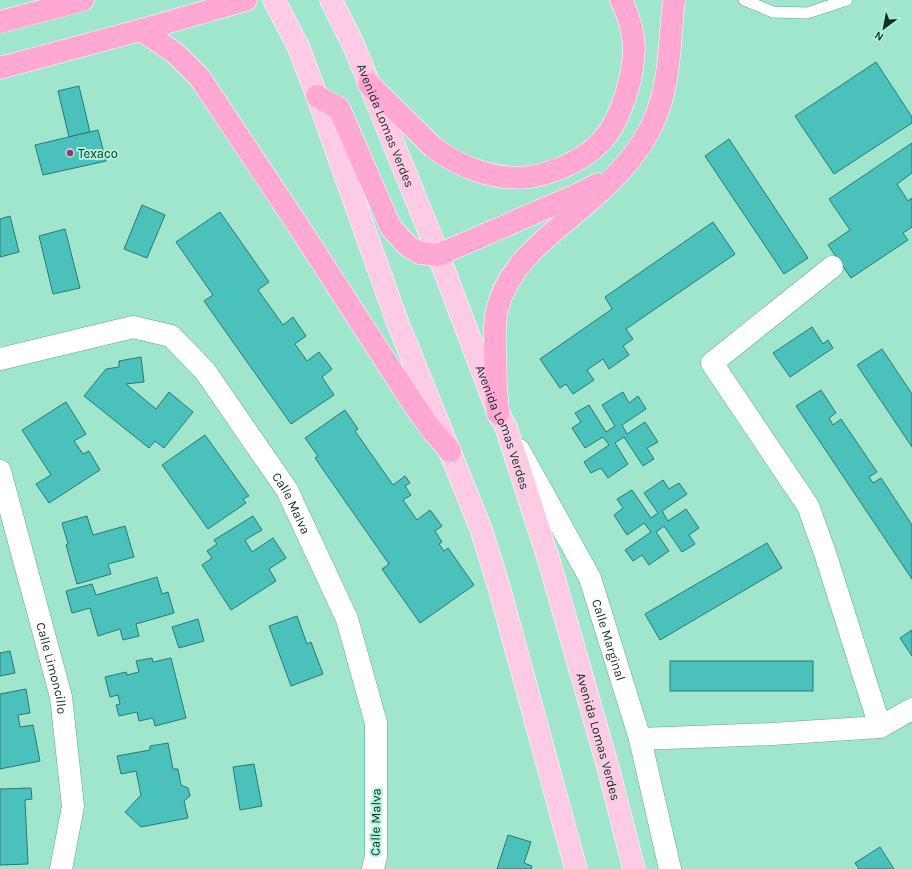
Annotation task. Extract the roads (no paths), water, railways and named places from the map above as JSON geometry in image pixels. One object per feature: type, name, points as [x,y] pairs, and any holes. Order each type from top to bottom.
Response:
[{"type":"highway","points":[[0,22],[82,0]]},
{"type":"highway","points":[[0,68],[246,0]]},
{"type":"highway","points":[[369,84],[433,147],[456,162],[469,168],[499,176],[528,177],[545,174],[570,164],[598,144],[605,137],[615,122],[623,105],[632,75],[635,58],[631,21],[621,0]]},
{"type":"highway","points":[[502,420],[495,376],[494,324],[496,310],[506,286],[525,258],[617,175],[632,158],[643,142],[653,124],[666,83],[674,0]]},
{"type":"highway","points":[[141,30],[175,53],[200,78],[299,227],[412,402],[430,428],[450,450]]},
{"type":"highway","points":[[317,96],[340,108],[391,228],[408,246],[420,253],[438,255],[576,195],[617,175]]},
{"type":"main road","points":[[274,0],[298,46],[397,321],[481,529],[499,587],[576,869]]},
{"type":"main road","name":"Avenida Lomas Verdes","points":[[331,0],[354,46],[438,255],[502,420],[550,564],[609,771],[634,869]]},
{"type":"street","points":[[832,267],[712,363],[808,506],[825,553],[880,727]]},
{"type":"street","name":"Calle Malva","points":[[0,359],[134,327],[172,336],[205,371],[287,490],[347,619],[376,723],[376,856],[373,869]]},
{"type":"street","name":"Calle Marginal","points":[[502,420],[590,578],[640,739],[670,869]]},
{"type":"street","name":"Calle Limoncillo","points":[[0,471],[61,697],[73,806],[62,869]]},
{"type":"street","points":[[640,739],[772,734],[880,727],[912,709]]},
{"type":"lane","points":[[744,0],[773,12],[807,13],[847,0]]},
{"type":"place","name":"Texaco","points":[[70,153]]}]
